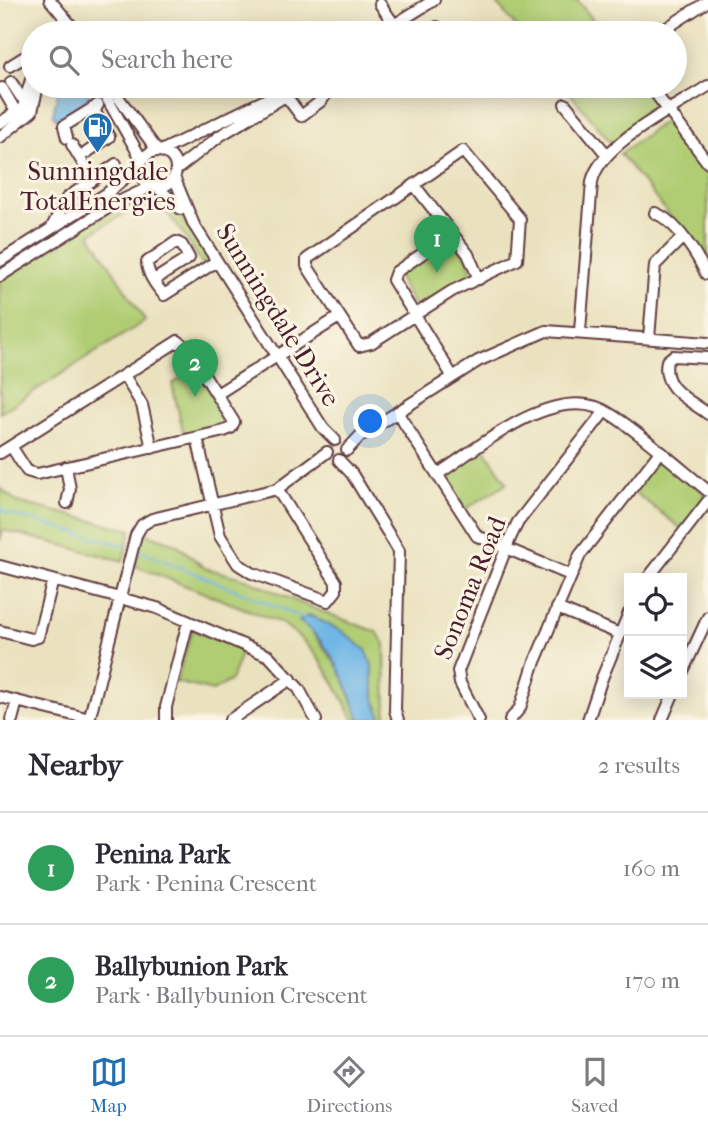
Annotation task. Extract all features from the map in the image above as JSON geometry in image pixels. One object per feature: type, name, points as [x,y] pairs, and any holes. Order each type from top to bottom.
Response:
[{"type":"street","points":[[50,0],[63,21]]},
{"type":"street","points":[[407,21],[434,0]]},
{"type":"street","points":[[677,21],[708,1]]},
{"type":"street","points":[[380,4],[392,21]]},
{"type":"street","points":[[10,66],[21,59]]},
{"type":"street","points":[[6,85],[21,97],[15,110],[6,85]]},
{"type":"street","points":[[580,331],[592,183],[598,164],[641,129],[708,86]]},
{"type":"street","points":[[3,124],[23,107],[26,98]]},
{"type":"street","points":[[3,124],[26,108],[29,98]]},
{"type":"street","points":[[3,124],[32,111],[35,98]]},
{"type":"street","points":[[88,183],[90,175],[69,141],[64,126],[108,98],[141,162],[141,177],[155,187]]},
{"type":"street","points":[[119,98],[159,151],[172,156],[175,173]]},
{"type":"street","points":[[0,264],[113,189],[141,162],[270,98]]},
{"type":"street","points":[[0,276],[126,197],[166,185],[175,173],[213,140],[273,98]]},
{"type":"street","points":[[290,98],[301,116],[323,98]]},
{"type":"street","points":[[659,98],[708,163]]},
{"type":"street","points":[[565,104],[607,155]]},
{"type":"street","points":[[86,153],[109,137],[95,112],[97,105]]},
{"type":"street","points":[[3,124],[6,112],[15,110]]},
{"type":"street","points":[[463,151],[518,217],[521,224],[517,260],[414,315],[362,347],[357,344],[307,266],[307,259],[415,186],[463,151]]},
{"type":"street","points":[[51,229],[66,199],[116,164]]},
{"type":"street","name":"Sunningdale Drive","points":[[175,173],[194,225]]},
{"type":"street","points":[[415,186],[469,256],[479,279]]},
{"type":"street","name":"Sunningdale Drive","points":[[155,187],[174,201],[194,225],[337,450]]},
{"type":"street","points":[[655,213],[666,218],[706,274]]},
{"type":"street","points":[[0,264],[82,224]]},
{"type":"street","points":[[452,233],[394,275],[394,284],[453,377]]},
{"type":"street","points":[[649,338],[655,265],[682,238]]},
{"type":"street","points":[[154,280],[162,293],[167,295],[217,261]]},
{"type":"street","points":[[217,394],[339,317]]},
{"type":"street","points":[[0,697],[90,720],[135,538],[139,527],[150,519],[278,489],[491,354],[546,331],[580,331],[708,343]]},
{"type":"street","points":[[0,453],[11,446],[124,375],[180,341],[217,394],[234,425],[229,429],[197,438],[32,474],[11,446]]},
{"type":"street","points":[[708,358],[673,356],[667,361],[665,375],[670,384],[708,414]]},
{"type":"street","points":[[124,375],[142,405],[152,448]]},
{"type":"street","points":[[438,474],[517,423],[555,406],[581,405],[605,411],[708,491]]},
{"type":"street","name":"Sonoma Road","points":[[479,720],[460,684],[458,671],[518,522],[605,411]]},
{"type":"street","points":[[397,412],[475,534],[570,575]]},
{"type":"street","points":[[197,438],[220,536],[243,569],[328,601],[337,591],[336,582],[278,489]]},
{"type":"street","points":[[337,450],[399,551],[395,710],[398,720]]},
{"type":"street","points":[[510,720],[520,708],[570,575],[582,551],[659,453]]},
{"type":"street","points":[[66,467],[70,489],[67,502]]},
{"type":"street","points":[[652,573],[708,501]]},
{"type":"street","points":[[0,566],[157,608],[269,656],[291,679],[316,720]]},
{"type":"street","points":[[0,631],[31,639],[38,637],[53,580]]},
{"type":"street","points":[[557,608],[620,634]]},
{"type":"street","points":[[687,662],[708,617]]},
{"type":"street","points":[[166,720],[165,711],[188,622]]},
{"type":"street","points":[[588,720],[624,625]]},
{"type":"street","points":[[230,720],[291,679]]},
{"type":"street","points":[[663,720],[671,699]]},
{"type":"street","points":[[12,720],[17,701]]},
{"type":"green space","points":[[494,0],[577,0],[594,21],[511,21]]},
{"type":"green space","points":[[574,98],[653,98],[658,107],[656,112],[612,144]]},
{"type":"green space","points":[[663,122],[674,122],[708,168],[708,263],[620,154]]},
{"type":"green space","points":[[150,193],[178,212],[209,261],[203,265],[177,226],[167,214],[157,208],[145,207],[131,211],[90,234],[145,321],[0,413],[0,281],[118,206]]},
{"type":"green space","points":[[450,239],[467,257],[473,277],[415,307],[397,276]]},
{"type":"green space","points":[[196,369],[228,425],[184,435],[172,384]]},
{"type":"green space","points":[[484,448],[507,483],[464,510],[445,476]]},
{"type":"green space","points":[[664,461],[704,492],[704,502],[682,529],[633,491],[655,463]]},
{"type":"green space","points":[[0,488],[17,502],[131,530],[123,561],[3,530],[0,541]]},
{"type":"green space","points":[[144,533],[176,544],[205,568],[246,579],[377,632],[385,644],[386,720],[382,720],[374,696],[372,665],[310,629],[343,674],[360,720],[354,720],[315,654],[294,632],[281,623],[135,566]]},
{"type":"green space","points":[[192,630],[243,648],[231,680],[213,691],[176,682]]},
{"type":"water","points":[[56,98],[91,99],[61,119],[55,118],[53,114]]},
{"type":"water","points":[[309,615],[342,631],[366,650],[372,665],[374,696],[382,720],[360,720],[344,679],[330,653],[299,621]]},
{"type":"waterway","points":[[0,508],[6,513],[129,547]]},
{"type":"waterway","points":[[138,550],[304,618]]},
{"type":"place","name":"Sunningdale TotalEnergies","points":[[98,155]]},
{"type":"place","name":"Penina Park","points":[[437,273]]},
{"type":"place","name":"Ballybunion Park","points":[[195,397]]}]
